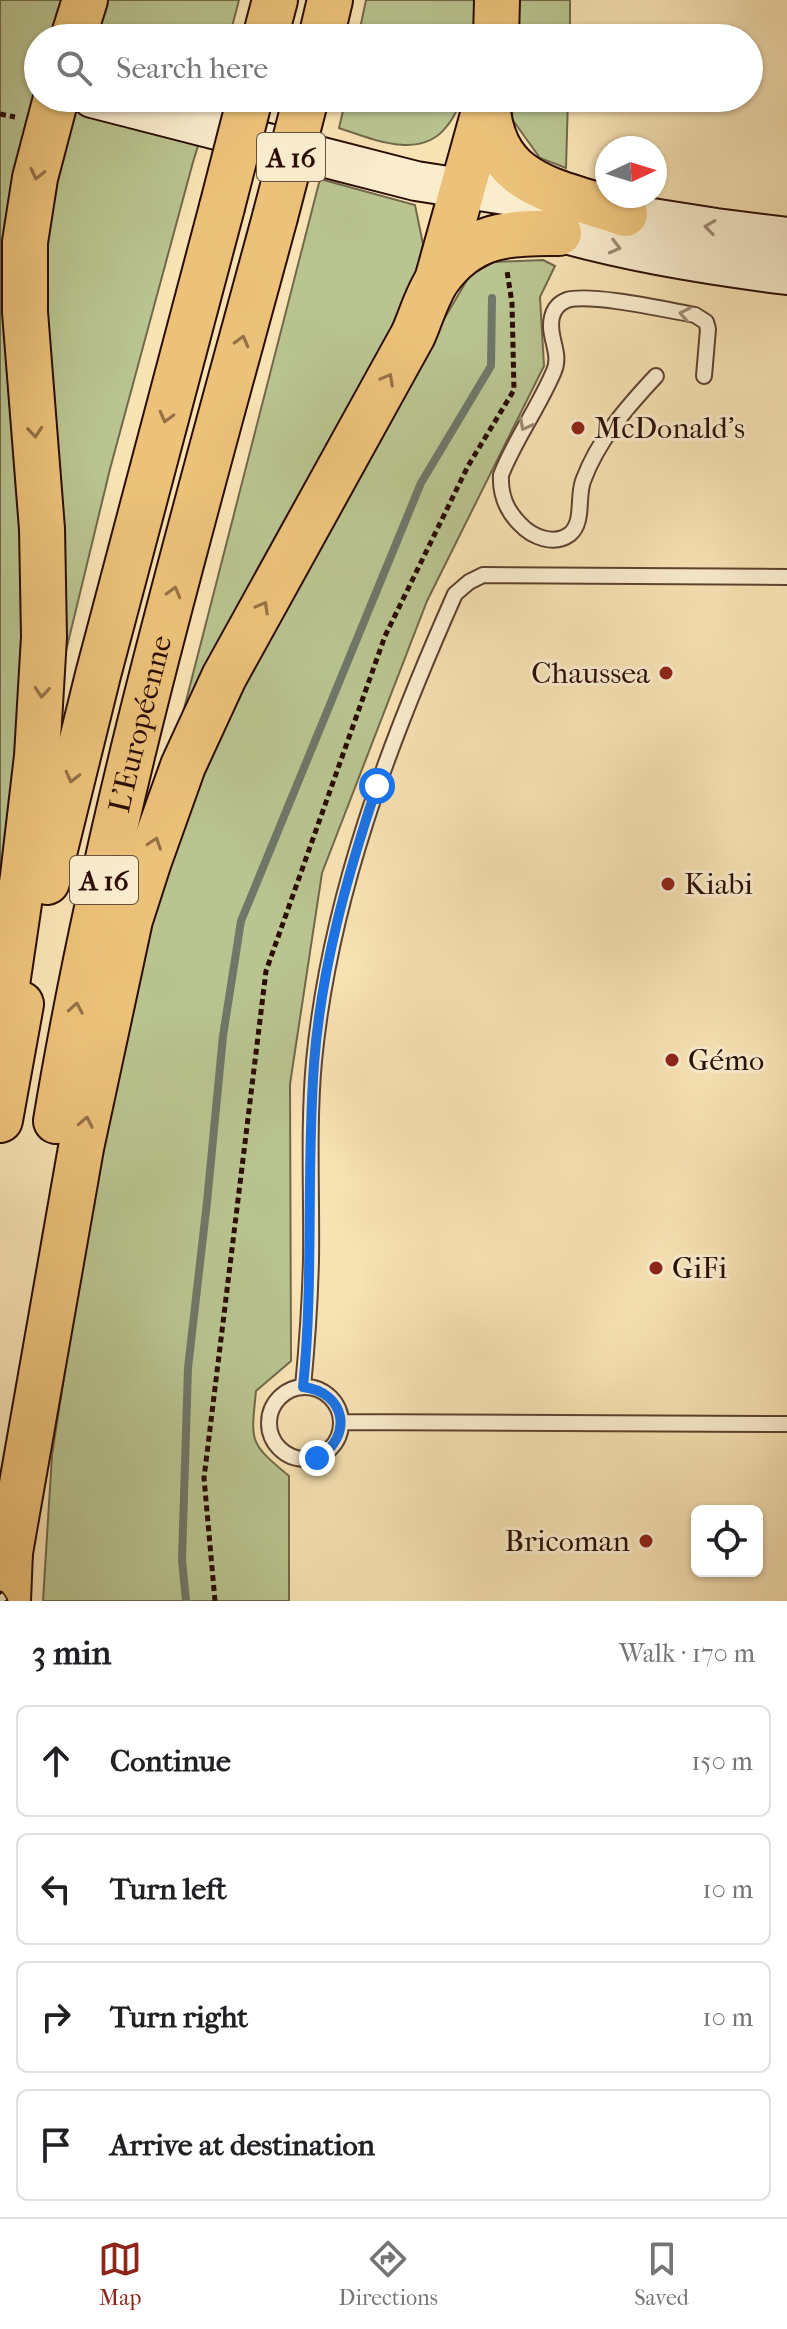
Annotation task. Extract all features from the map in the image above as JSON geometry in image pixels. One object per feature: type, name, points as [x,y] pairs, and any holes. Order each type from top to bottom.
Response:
[{"type":"highway","points":[[77,24],[85,0]]},
{"type":"highway","points":[[269,24],[275,0]]},
{"type":"highway","points":[[324,24],[330,0]]},
{"type":"highway","points":[[496,24],[497,0]]},
{"type":"highway","points":[[0,1032],[35,770],[44,649],[44,573],[25,312],[25,242],[35,178],[52,112]]},
{"type":"highway","name":"L'Européenne","points":[[0,1118],[19,1013],[62,817],[246,112]]},
{"type":"highway","name":"L'Européenne","points":[[8,1601],[21,1383],[30,1301],[40,1222],[80,991],[141,718],[302,112]]},
{"type":"highway","points":[[9,1558],[57,1276],[99,1056],[130,920],[158,834],[183,766],[224,677],[413,335],[437,281],[484,112]]},
{"type":"highway","points":[[488,112],[490,128],[501,154],[523,177],[539,186],[625,214]]},
{"type":"highway","points":[[437,281],[454,261],[472,246],[486,240],[502,235],[559,233]]},
{"type":"main road","points":[[147,112],[416,181],[462,195],[559,233],[623,250],[787,275]]},
{"type":"main road","points":[[462,195],[787,237]]},
{"type":"lane","points":[[656,376],[622,411],[588,469],[582,485],[577,526],[560,539],[535,536],[524,529],[504,501],[500,489],[501,475],[554,372],[557,353],[551,324],[557,306],[566,301],[591,298],[702,318],[708,329],[704,376]]},
{"type":"lane","points":[[303,1387],[311,1262],[314,1064],[327,969],[349,876],[377,786],[408,703],[455,594],[483,575],[787,577]]},
{"type":"lane","points":[[303,1387],[325,1393],[339,1411],[341,1422],[335,1444],[317,1458],[306,1460],[293,1458],[274,1443],[269,1419],[280,1397],[303,1387]]},
{"type":"lane","points":[[341,1422],[787,1424]]},
{"type":"green space","points":[[0,0],[239,0],[233,24],[24,24],[24,112],[209,112],[110,469],[58,684],[11,821],[0,877]]},
{"type":"green space","points":[[366,0],[484,0],[481,24],[361,24]]},
{"type":"green space","points":[[518,0],[570,0],[570,24],[517,24]]},
{"type":"green space","points":[[343,112],[455,112],[436,137],[410,145],[381,141],[339,128]]},
{"type":"green space","points":[[512,112],[568,112],[566,168],[540,158],[512,119]]},
{"type":"green space","points":[[320,179],[415,205],[423,244],[415,280],[304,508],[167,775]]},
{"type":"green space","points":[[543,260],[555,266],[540,297],[544,366],[427,601],[322,873],[290,1084],[291,1361],[256,1391],[253,1421],[259,1448],[289,1476],[289,1601],[43,1601],[52,1455],[95,1175],[142,958],[166,865],[205,762],[246,675],[414,370],[470,275],[494,262]]},
{"type":"waterway","points":[[186,1601],[182,1560],[188,1368],[223,1036],[241,921],[421,483],[491,366],[492,298]]},
{"type":"railway","points":[[0,1595],[4,1601]]},
{"type":"place","name":"McDonald's","points":[[578,428]]},
{"type":"place","name":"Chaussea","points":[[666,673]]},
{"type":"place","name":"Kiabi","points":[[668,884]]},
{"type":"place","name":"Gémo","points":[[672,1060]]},
{"type":"place","name":"GiFi","points":[[656,1268]]},
{"type":"place","name":"Bricoman","points":[[646,1541]]},
{"type":"route","points":[[317,1458],[335,1444],[341,1422],[339,1411],[325,1393],[303,1387],[311,1262],[314,1064],[331,948],[377,786]]}]
